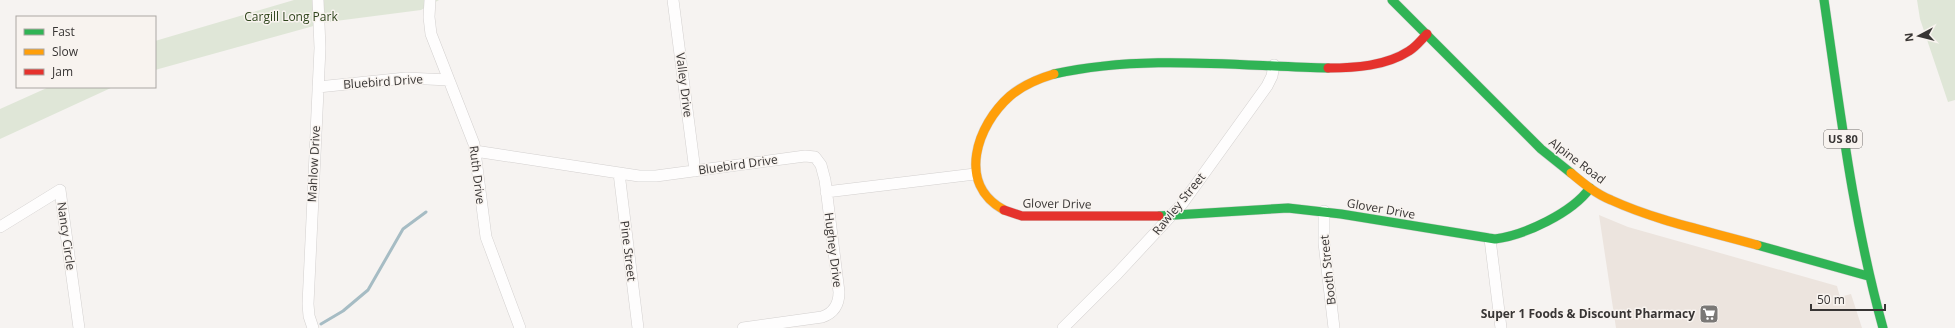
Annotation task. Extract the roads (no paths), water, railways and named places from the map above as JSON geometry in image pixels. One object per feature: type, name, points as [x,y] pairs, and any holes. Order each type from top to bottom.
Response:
[{"type":"street","name":"Mahlow Drive","points":[[314,328],[309,316],[308,304],[321,33],[318,0]]},
{"type":"street","name":"Ruth Drive","points":[[430,0],[429,17],[431,34],[475,151],[486,237],[520,328]]},
{"type":"street","name":"Valley Drive","points":[[673,0],[695,171]]},
{"type":"street","name":"Alpine Road","points":[[1392,0],[1541,149],[1590,188],[1610,200],[1653,216],[1868,276]]},
{"type":"street","name":"US 80","points":[[1824,0],[1847,171],[1868,276],[1883,328]]},
{"type":"street","name":"Glover Drive","points":[[1427,34],[1405,53],[1388,60],[1368,65],[1330,68],[1274,65],[1138,63],[1060,72],[1044,77],[1027,84],[1013,94],[992,116],[977,146],[974,159],[975,174],[978,184],[988,201],[1004,211],[1016,216],[1171,216],[1277,208],[1324,211],[1490,239],[1505,239],[1522,233],[1573,205],[1581,199],[1590,188]]},
{"type":"street","name":"Rawley Street","points":[[1063,328],[1171,216],[1186,198],[1267,86],[1272,76],[1274,65]]},
{"type":"street","name":"Bluebird Drive","points":[[318,87],[406,78],[449,80]]},
{"type":"street","name":"Bluebird Drive","points":[[475,151],[619,173],[656,176],[812,156],[817,159],[821,165],[826,192]]},
{"type":"street","name":"Pine Street","points":[[619,173],[638,328]]},
{"type":"street","points":[[826,192],[975,174]]},
{"type":"street","name":"Nancy Circle","points":[[0,227],[60,190],[79,328]]},
{"type":"street","name":"Hughey Drive","points":[[743,328],[822,317],[834,309],[838,301],[839,292],[826,192]]},
{"type":"street","name":"Booth Street","points":[[1324,211],[1324,243],[1334,328]]},
{"type":"street","points":[[1490,239],[1502,328]]},
{"type":"waterway","points":[[321,324],[343,311],[368,290],[403,229],[426,212]]},
{"type":"place","name":"Super 1 Foods & Discount Pharmacy","points":[[1709,314]]},
{"type":"park label","name":"Cargill Long Park","points":[[291,17]]}]
